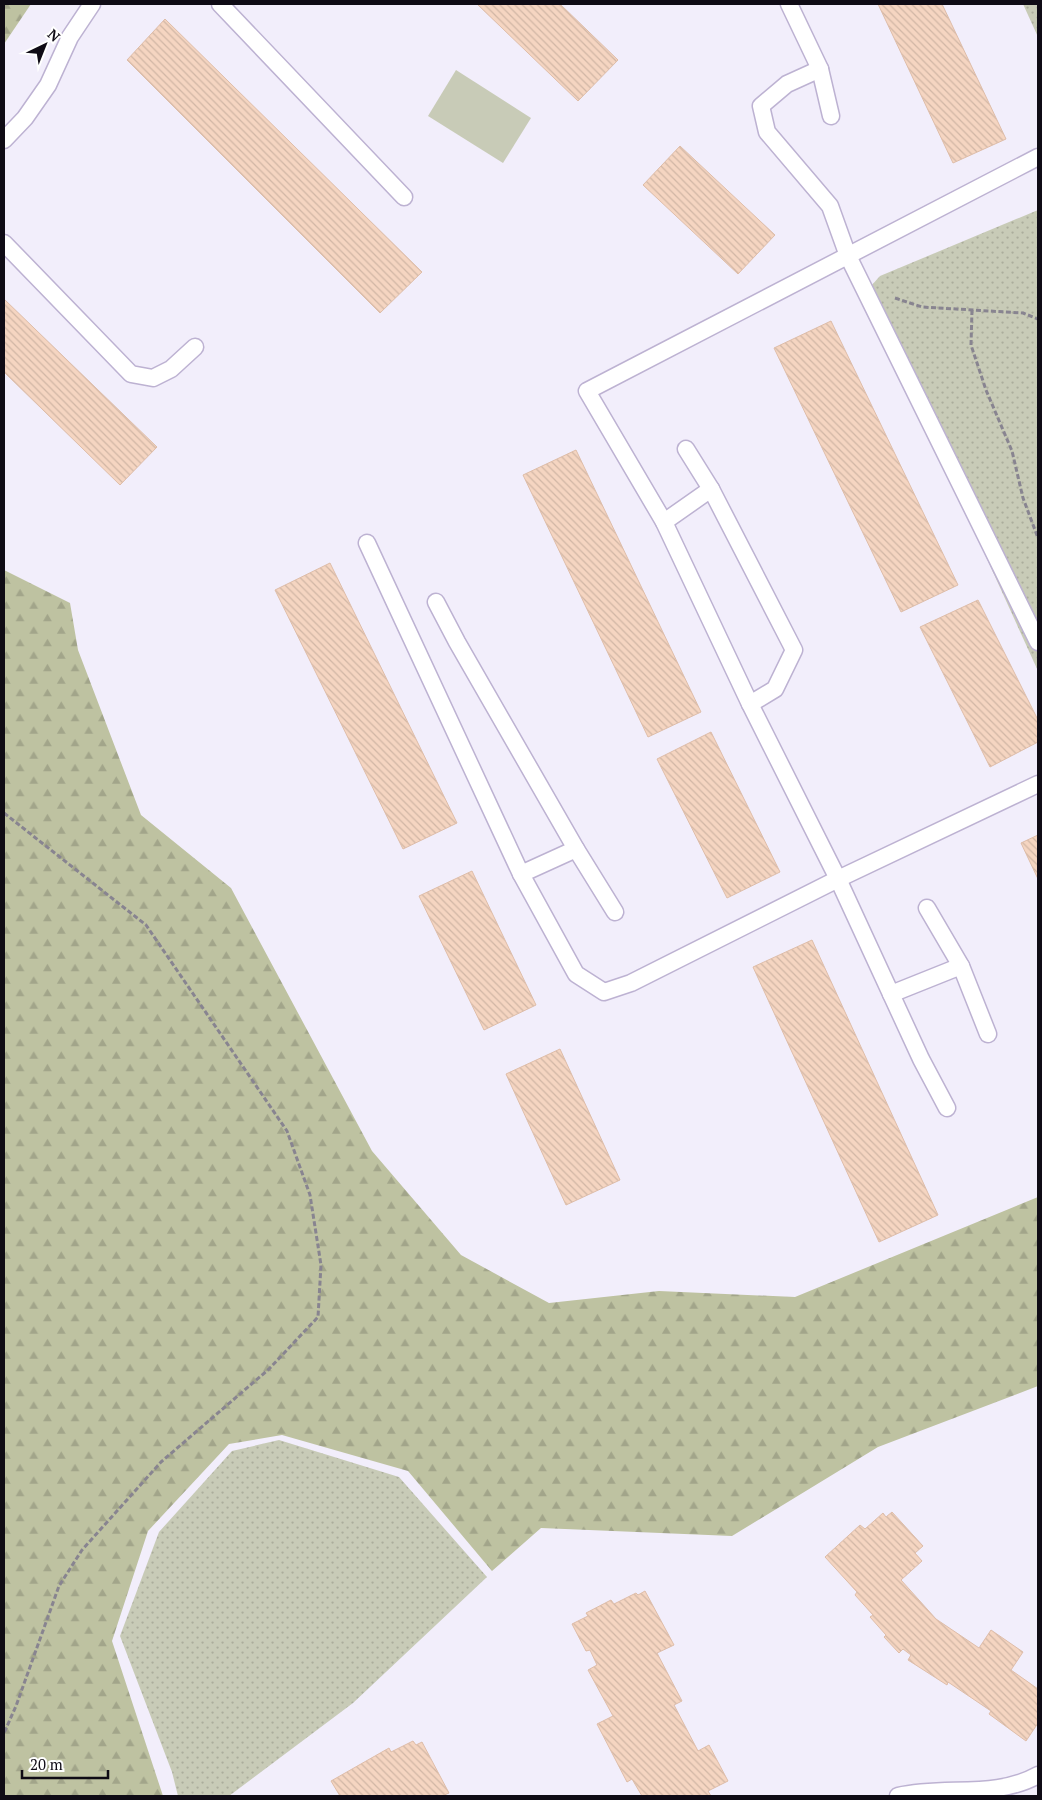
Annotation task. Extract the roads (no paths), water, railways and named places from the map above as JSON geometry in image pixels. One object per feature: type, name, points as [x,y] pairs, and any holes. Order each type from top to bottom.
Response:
[{"type":"lane","points":[[4,140],[25,118],[48,84],[70,36],[92,4]]},
{"type":"lane","points":[[220,4],[404,197]]},
{"type":"lane","points":[[789,4],[820,69],[832,116]]},
{"type":"lane","points":[[820,69],[787,84],[761,106],[767,132],[830,206],[848,256],[1038,642]]},
{"type":"lane","points":[[947,1108],[890,994],[838,879],[750,704],[664,522],[586,391],[1038,157]]},
{"type":"lane","points":[[4,242],[130,374],[152,378],[171,370],[195,347]]},
{"type":"lane","points":[[686,449],[711,489],[794,650],[775,689],[750,704]]},
{"type":"lane","points":[[664,522],[711,489]]},
{"type":"lane","points":[[367,543],[521,874],[576,974],[604,992],[631,982],[838,879],[1038,784]]},
{"type":"lane","points":[[436,602],[576,849],[615,912]]},
{"type":"lane","points":[[521,874],[576,849]]},
{"type":"lane","points":[[927,908],[961,966],[988,1034]]},
{"type":"lane","points":[[890,994],[961,966]]},
{"type":"lane","points":[[898,1796],[922,1792],[989,1790],[1009,1786],[1038,1775]]}]
